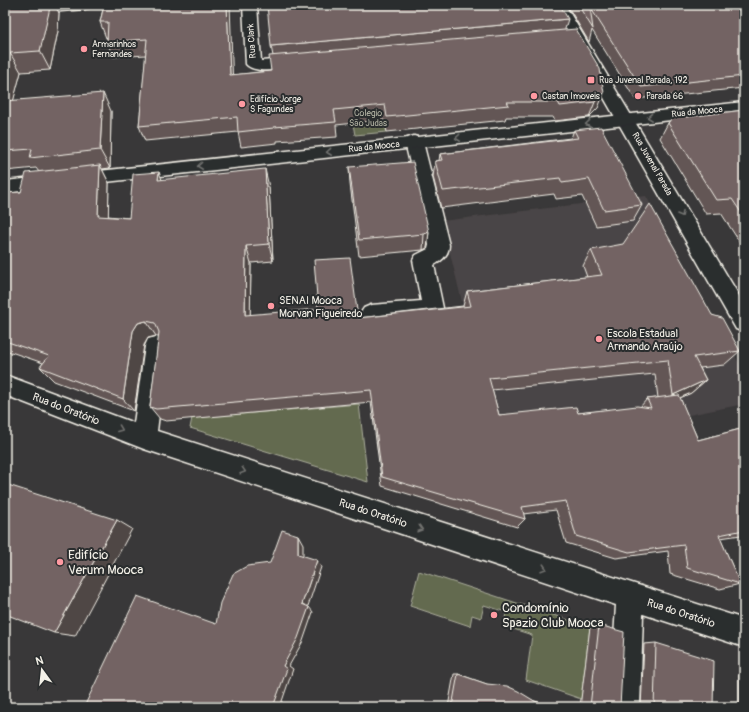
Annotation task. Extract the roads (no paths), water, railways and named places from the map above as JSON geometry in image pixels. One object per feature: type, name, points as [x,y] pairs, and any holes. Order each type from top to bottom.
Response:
[{"type":"street","points":[[5,12],[84,5]]},
{"type":"street","name":"Rua Clark","points":[[250,5],[254,64],[257,66],[315,62]]},
{"type":"street","name":"Rua Juvenal Parada","points":[[558,5],[744,323]]},
{"type":"street","points":[[558,38],[577,37]]},
{"type":"street","name":"Rua da Mooca","points":[[5,187],[744,107]]},
{"type":"street","points":[[371,314],[433,308],[423,260],[430,259],[436,255],[439,250],[414,142]]},
{"type":"street","points":[[144,438],[156,346]]},
{"type":"street","name":"Rua do Oratório","points":[[5,385],[144,438],[744,633]]},
{"type":"street","points":[[625,707],[630,596]]},
{"type":"place","name":"Armarinhos Fernandes","points":[[84,49]]},
{"type":"place","name":"Rua Juvenal Parada, 192","points":[[591,80]]},
{"type":"place","name":"Castan Imoveis","points":[[534,96]]},
{"type":"place","name":"Parada 66","points":[[638,96]]},
{"type":"place","name":"Edifício Jorge S Fagundes","points":[[242,104]]},
{"type":"place","name":"SENAI Mooca Morvan Figueiredo","points":[[271,306]]},
{"type":"place","name":"Escola Estadual Armando Araújo","points":[[599,339]]},
{"type":"place","name":"Edifício Verum Mooca","points":[[60,562]]},
{"type":"place","name":"Condomínio Spazio Club Mooca","points":[[494,615]]},
{"type":"park label","name":"Colegio São Judas","points":[[368,118]]}]
